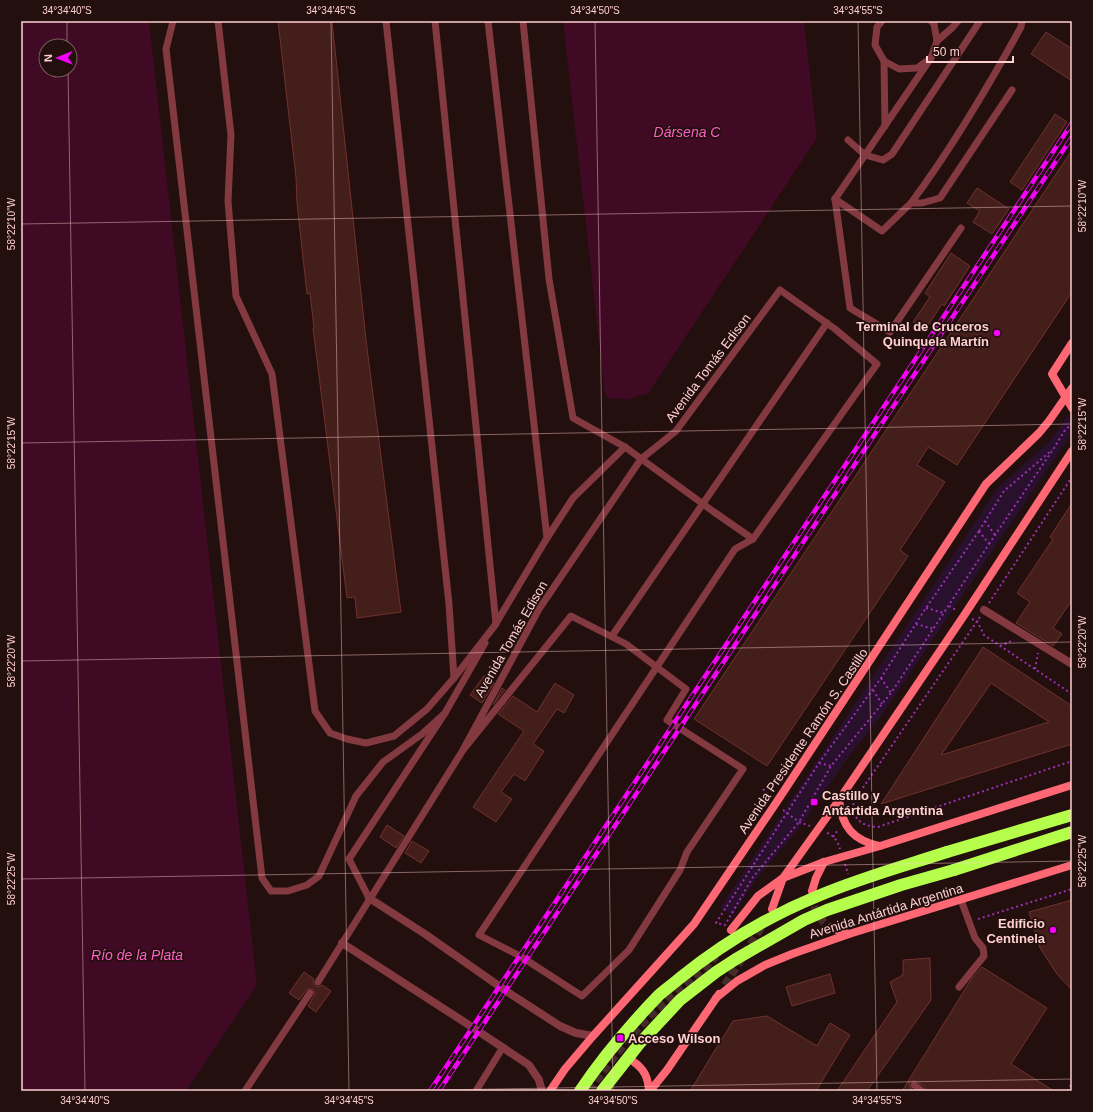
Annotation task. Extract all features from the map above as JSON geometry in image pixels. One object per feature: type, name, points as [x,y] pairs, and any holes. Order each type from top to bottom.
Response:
[{"type":"highway","points":[[1029,828],[1072,810]]},
{"type":"highway","points":[[580,1091],[613,1046],[660,995],[694,966],[752,928],[795,906],[819,896],[948,852],[1072,815]]},
{"type":"highway","points":[[602,1091],[639,1044],[680,1000],[736,958],[804,920],[827,910],[901,885],[954,870],[1072,832]]},
{"type":"main road","points":[[1072,343],[1052,374],[1069,398],[1072,408]]},
{"type":"main road","name":"Avenida Presidente Ramón S. Castillo","points":[[550,1091],[565,1069],[593,1036],[694,924],[824,731],[986,484],[1039,433],[1069,398],[1072,388]]},
{"type":"main road","points":[[772,910],[783,878],[839,800],[965,614],[1072,451]]},
{"type":"main road","points":[[731,930],[758,896],[783,878],[824,862],[880,846],[1072,785]]},
{"type":"main road","points":[[839,800],[844,824],[855,836],[867,843],[880,846]]},
{"type":"main road","points":[[812,891],[816,878],[824,862]]},
{"type":"main road","name":"Avenida Antártida Argentina","points":[[716,998],[737,981],[765,965],[792,954],[849,934],[1072,865]]},
{"type":"main road","points":[[831,928],[849,934]]},
{"type":"main road","points":[[650,1091],[667,1070],[725,985]]},
{"type":"main road","points":[[634,1062],[646,1073],[650,1091]]},
{"type":"street","points":[[984,610],[1072,664]]},
{"type":"street","points":[[369,898],[560,1026],[576,1033],[593,1036]]},
{"type":"street","points":[[342,943],[529,1065],[539,1080],[542,1091]]},
{"type":"lane","points":[[173,21],[166,49],[262,878],[271,891],[288,891],[307,885],[319,876],[356,796],[383,762],[422,734],[445,713]]},
{"type":"lane","points":[[218,21],[231,135],[228,201],[236,296],[272,374],[315,711],[330,733],[347,740],[366,743],[394,736],[426,710],[454,678],[496,624],[435,21]]},
{"type":"lane","points":[[386,21],[449,604],[454,678]]},
{"type":"lane","points":[[488,21],[547,538]]},
{"type":"lane","points":[[523,21],[549,278],[573,418],[625,447],[753,539]]},
{"type":"lane","points":[[882,21],[876,24],[876,45],[884,60],[885,126]]},
{"type":"lane","points":[[958,21],[937,41],[931,58],[835,199],[850,308],[890,332],[961,228]]},
{"type":"lane","points":[[848,140],[865,155],[883,160],[892,154],[980,21]]},
{"type":"lane","points":[[835,199],[882,231],[910,203],[931,176],[994,75],[1021,27],[1022,21]]},
{"type":"lane","points":[[933,22],[937,41]]},
{"type":"lane","points":[[884,60],[899,69],[905,69],[917,68],[931,58]]},
{"type":"lane","points":[[910,203],[922,203],[940,198],[1012,90]]},
{"type":"lane","name":"Avenida Tomás Edison","points":[[318,982],[369,898],[463,750],[539,609],[641,459],[676,431],[780,290],[827,324]]},
{"type":"lane","points":[[463,750],[571,616],[626,644],[657,668],[686,689],[667,720],[743,769],[687,852],[680,870],[629,950],[582,996],[520,956],[479,935],[657,668],[736,549],[753,539],[877,364],[827,324],[612,636]]},
{"type":"lane","points":[[369,898],[349,859],[445,713],[547,538],[573,498],[625,447]]},
{"type":"lane","points":[[959,987],[984,956],[983,948],[975,938],[961,900]]},
{"type":"lane","points":[[244,1091],[310,993]]},
{"type":"lane","points":[[476,1091],[502,1047]]},
{"type":"lane","points":[[914,1085],[922,1091]]},
{"type":"path","points":[[1054,448],[1004,491],[881,678],[819,763],[716,923],[725,925],[753,877],[799,822],[831,766],[891,693],[1054,448],[1065,430],[1072,424]]},
{"type":"path","points":[[1072,477],[977,621],[858,795],[852,807],[854,815],[866,826],[878,827],[1072,761]]},
{"type":"path","points":[[985,521],[995,535]]},
{"type":"path","points":[[979,531],[989,544]]},
{"type":"path","points":[[926,608],[944,613]]},
{"type":"path","points":[[965,614],[977,621],[984,635],[1072,694]]},
{"type":"path","points":[[916,624],[934,629]]},
{"type":"path","points":[[1000,646],[1024,635]]},
{"type":"path","points":[[1035,669],[1039,644]]},
{"type":"path","points":[[881,678],[891,693]]},
{"type":"path","points":[[872,690],[882,704]]},
{"type":"path","points":[[819,763],[831,766]]},
{"type":"path","points":[[969,921],[1072,889]]},
{"type":"path","points":[[1067,1091],[1072,1083]]},
{"type":"shaded area","points":[[1068,416],[1072,419],[1072,433],[879,719],[847,759],[800,827],[753,883],[733,915],[720,908],[998,487],[1048,443]]},
{"type":"water","name":"Río de la Plata","points":[[21,21],[149,21],[257,985],[186,1091],[21,1091]]},
{"type":"water","name":"Dársena C","points":[[563,21],[804,21],[817,138],[649,392],[634,398],[623,400],[622,398],[609,399],[605,394]]},
{"type":"building","points":[[278,21],[332,21],[366,340],[401,612],[357,618],[355,597],[347,598],[313,328],[310,293],[307,294],[297,203],[296,177]]},
{"type":"building","points":[[1046,32],[1072,49],[1072,81],[1031,54]]},
{"type":"building","points":[[1055,114],[1067,122],[1022,190],[1010,182]]},
{"type":"building","points":[[1072,150],[1072,292],[957,465],[928,447],[917,465],[945,482],[900,550],[908,556],[767,766],[694,719]]},
{"type":"building","points":[[977,188],[1009,209],[992,234],[973,222],[980,211],[967,203]]},
{"type":"building","points":[[951,253],[970,266],[944,306],[942,304],[925,330],[913,322],[930,297],[925,293]]},
{"type":"building","points":[[1072,503],[1072,600],[1053,628],[1062,634],[1053,646],[1016,623],[1030,602],[1017,593],[1053,539],[1050,537]]},
{"type":"building","points":[[983,647],[1072,706],[1072,744],[881,804]],"holes":[[[991,683],[1049,722],[941,755]]]},
{"type":"building","points":[[484,676],[494,683],[482,703],[470,695]]},
{"type":"building","points":[[555,683],[574,695],[564,713],[557,709],[533,744],[544,751],[525,781],[514,774],[501,792],[512,799],[496,822],[473,807],[524,731],[498,714],[513,696],[537,712]]},
{"type":"building","points":[[502,688],[505,690],[493,705]]},
{"type":"building","points":[[387,825],[404,836],[396,848],[380,837]]},
{"type":"building","points":[[412,841],[429,851],[421,863],[405,853]]},
{"type":"building","name":"Edificio Centinela","points":[[1072,900],[1072,990],[1057,974],[1040,948],[1029,912]]},
{"type":"building","points":[[930,958],[931,1000],[867,1091],[837,1091],[897,1002],[890,982],[903,975],[903,960]]},
{"type":"building","points":[[982,967],[1047,1008],[1011,1064],[1054,1091],[927,1091],[925,1087],[914,1080],[910,1082],[909,1085],[914,1091],[902,1091],[972,978]]},
{"type":"building","points":[[304,972],[314,979],[313,982],[315,986],[318,987],[322,985],[331,991],[316,1012],[308,1006],[315,994],[313,989],[307,989],[299,1000],[289,993]]},
{"type":"building","points":[[830,974],[835,993],[792,1006],[786,987]]},
{"type":"building","points":[[767,1016],[817,1046],[830,1023],[850,1035],[816,1091],[690,1091],[733,1021]]},
{"type":"tunnel","points":[[812,894],[817,913],[831,928]]},
{"type":"tunnel","points":[[725,985],[764,923]]},
{"type":"tunnel","points":[[589,1091],[634,1033],[651,1015],[701,972],[716,956]]},
{"type":"railway","points":[[430,1091],[1072,123]]},
{"type":"railway","points":[[439,1091],[1072,137]]},
{"type":"place","name":"Terminal de Cruceros Quinquela Martín","points":[[997,333]]},
{"type":"place","name":"Castillo y Antártida Argentina","points":[[814,802]]},
{"type":"place","name":"Edificio Centinela","points":[[1053,930]]},
{"type":"place","name":"Acceso Wilson","points":[[620,1038]]}]
